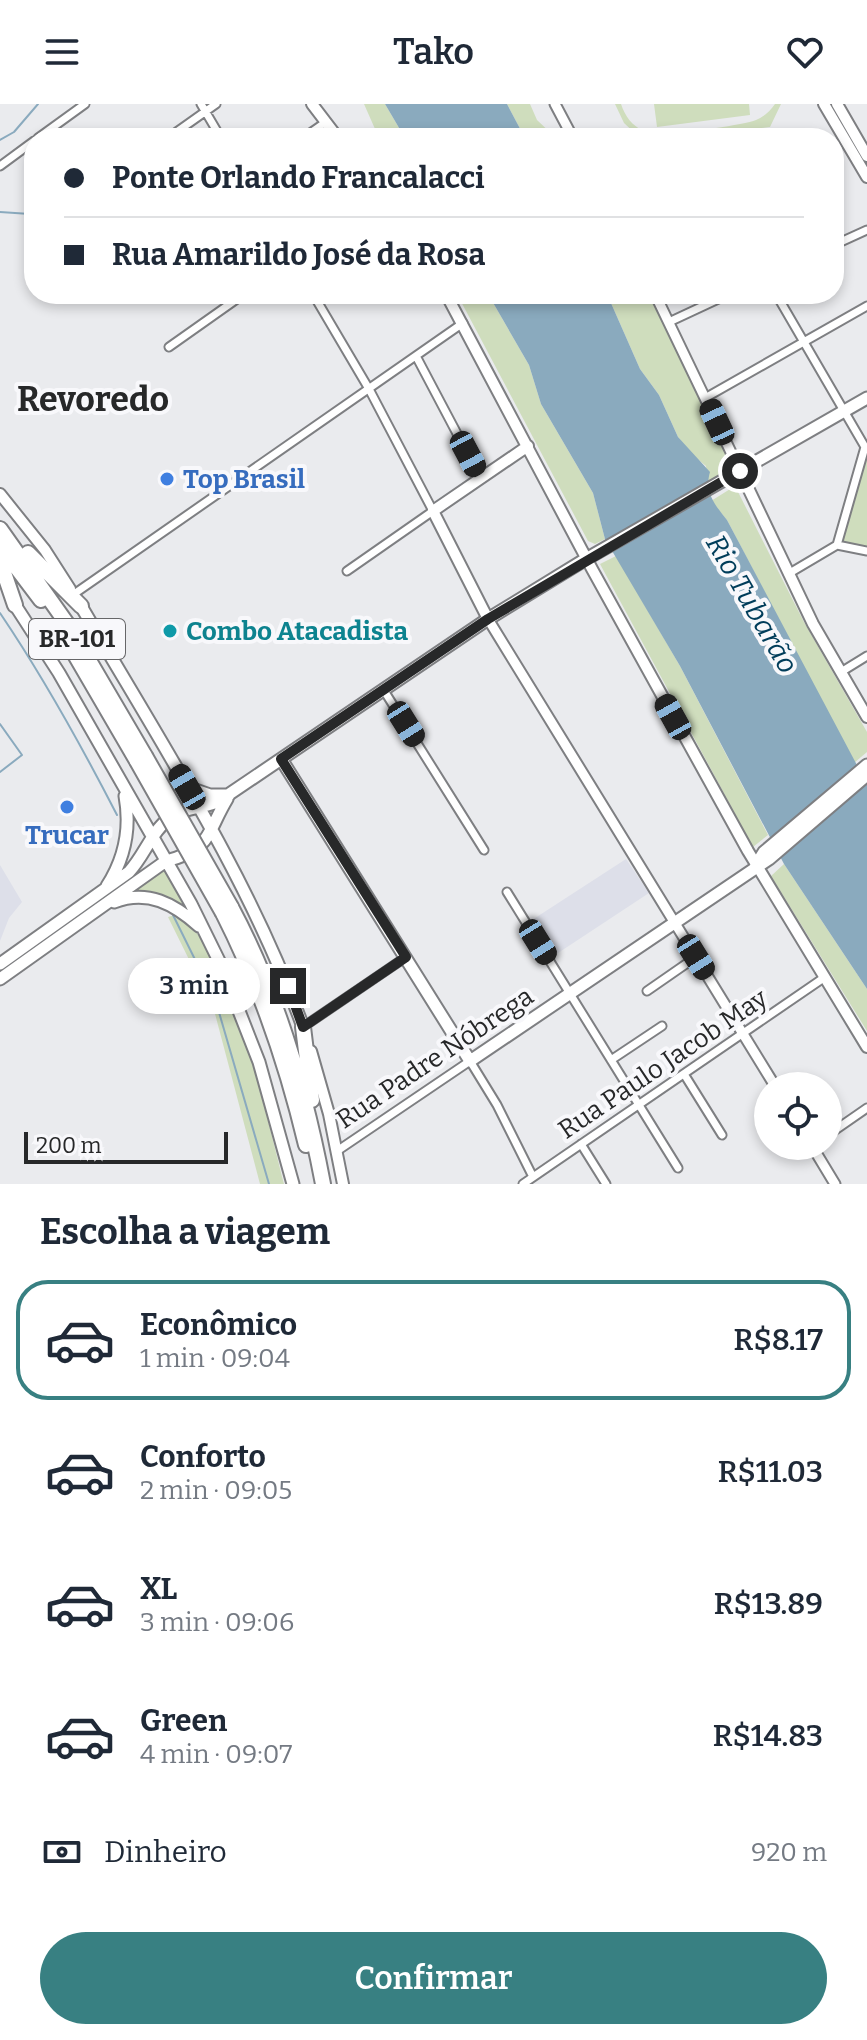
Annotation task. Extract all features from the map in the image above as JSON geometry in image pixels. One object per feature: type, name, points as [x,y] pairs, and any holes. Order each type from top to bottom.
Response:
[{"type":"highway","points":[[0,527],[77,600]]},
{"type":"highway","name":"BR-101","points":[[0,527],[70,628],[256,959],[285,1037],[309,1118],[323,1184]]},
{"type":"highway","name":"BR-101","points":[[0,546],[52,617],[141,758]]},
{"type":"highway","points":[[0,561],[15,605]]},
{"type":"highway","name":"BR-101","points":[[227,910],[279,1050],[299,1117],[313,1184]]},
{"type":"highway","points":[[303,1027],[319,1160]]},
{"type":"main road","points":[[312,104],[330,128]]},
{"type":"main road","points":[[824,104],[867,156]]},
{"type":"main road","points":[[837,104],[867,177]]},
{"type":"main road","points":[[452,304],[756,865],[867,1047]]},
{"type":"main road","points":[[0,964],[129,872],[171,816],[199,809],[229,795],[488,619],[867,398]]},
{"type":"main road","points":[[488,619],[433,511],[528,446]]},
{"type":"main road","points":[[734,474],[867,717]]},
{"type":"main road","points":[[0,494],[45,550],[77,600],[212,831],[271,944],[320,1081],[343,1184]]},
{"type":"main road","points":[[0,585],[59,673],[205,932],[252,1041],[293,1184]]},
{"type":"main road","points":[[281,759],[470,1061]]},
{"type":"main road","points":[[766,856],[867,765]]},
{"type":"main road","points":[[766,856],[867,775]]},
{"type":"main road","points":[[95,898],[112,877],[126,840],[128,818],[122,784]]},
{"type":"main road","points":[[187,787],[204,794],[229,795]]},
{"type":"main road","points":[[0,979],[166,861],[195,850],[212,831],[229,795]]},
{"type":"main road","name":"Rua Padre Nóbrega","points":[[470,1061],[766,856]]},
{"type":"main road","points":[[93,914],[121,899],[155,898],[176,908],[205,932]]},
{"type":"street","points":[[52,128],[85,104]]},
{"type":"street","points":[[180,128],[203,108],[216,104]]},
{"type":"street","points":[[555,104],[568,128]]},
{"type":"street","points":[[203,108],[215,128]]},
{"type":"street","points":[[317,128],[326,122]]},
{"type":"street","points":[[0,166],[24,149]]},
{"type":"street","points":[[844,240],[867,230]]},
{"type":"street","points":[[169,347],[230,304]]},
{"type":"street","points":[[319,304],[369,389],[433,511],[347,571]]},
{"type":"street","points":[[660,304],[705,398],[734,474]]},
{"type":"street","points":[[669,322],[708,304]]},
{"type":"street","points":[[782,304],[866,448],[837,545]]},
{"type":"street","points":[[705,398],[867,306]]},
{"type":"street","points":[[77,600],[463,323]]},
{"type":"street","points":[[416,356],[481,479]]},
{"type":"street","points":[[788,574],[837,545],[867,551]]},
{"type":"street","points":[[488,619],[767,1072]]},
{"type":"street","points":[[841,672],[867,656]]},
{"type":"street","points":[[383,688],[484,850]]},
{"type":"street","points":[[507,892],[678,1168]]},
{"type":"street","points":[[303,1027],[406,957]]},
{"type":"street","points":[[647,991],[696,957]]},
{"type":"street","name":"Rua Paulo Jacob May","points":[[523,1184],[825,977]]},
{"type":"street","points":[[611,1060],[662,1026]]},
{"type":"street","points":[[470,1061],[497,1105],[533,1177]]},
{"type":"street","name":"Rua Padre Nóbrega","points":[[337,1151],[470,1061]]},
{"type":"street","points":[[684,1074],[722,1135]]},
{"type":"street","points":[[842,1125],[867,1108]]},
{"type":"street","points":[[581,1144],[606,1184]]},
{"type":"street","points":[[820,1160],[835,1184]]},
{"type":"shaded area","points":[[626,859],[649,893],[555,955],[532,920]]},
{"type":"shaded area","points":[[0,865],[22,902],[9,918],[0,941]]},
{"type":"green space","points":[[364,104],[385,104],[399,128],[375,128]]},
{"type":"green space","points":[[507,104],[530,104],[537,120],[545,128],[520,128]]},
{"type":"green space","points":[[615,104],[621,104],[639,128],[629,128]]},
{"type":"green space","points":[[654,104],[749,104],[750,115],[657,127]]},
{"type":"green space","points":[[775,104],[781,104],[770,127],[712,128],[756,120]]},
{"type":"green space","points":[[462,304],[494,304],[529,365],[541,404],[593,493],[605,539],[595,544],[588,541]]},
{"type":"green space","points":[[611,304],[656,304],[732,469],[707,483],[706,466],[690,453],[678,437],[659,395],[640,369]]},
{"type":"green space","points":[[867,452],[867,549],[840,543]]},
{"type":"green space","points":[[735,486],[804,622],[867,732],[867,752],[854,763],[727,520],[711,501]]},
{"type":"green space","points":[[616,556],[680,666],[768,835],[753,847],[600,564]]},
{"type":"green space","points":[[784,864],[867,989],[867,1031],[771,876]]},
{"type":"green space","points":[[163,867],[185,908],[157,895],[127,891]]},
{"type":"green space","points":[[179,914],[198,934],[231,1000],[257,1080],[284,1184],[260,1184],[214,1010],[168,917]]},
{"type":"water","points":[[385,104],[507,104],[520,128],[399,128]]},
{"type":"water","name":"Rio Tubarão","points":[[494,304],[611,304],[640,369],[659,395],[678,437],[710,472],[708,486],[712,498],[727,520],[867,784],[867,989],[784,864],[680,666],[605,539],[593,493],[541,404],[529,365]]},
{"type":"waterway","points":[[0,140],[14,132],[38,104]]},
{"type":"waterway","points":[[0,212],[24,214]]},
{"type":"waterway","points":[[0,613],[62,712],[117,815]]},
{"type":"waterway","points":[[0,724],[22,755],[0,772]]},
{"type":"waterway","points":[[173,915],[216,1002],[269,1184]]},
{"type":"place","name":"Top Brasil","points":[[167,479]]},
{"type":"place","name":"Combo Atacadista","points":[[170,631]]},
{"type":"place","name":"Trucar","points":[[67,807]]},
{"type":"district","name":"Revoredo","points":[[93,399]]},
{"type":"route","points":[[288,986],[303,1027],[406,957],[281,759],[488,619],[740,471]]}]
